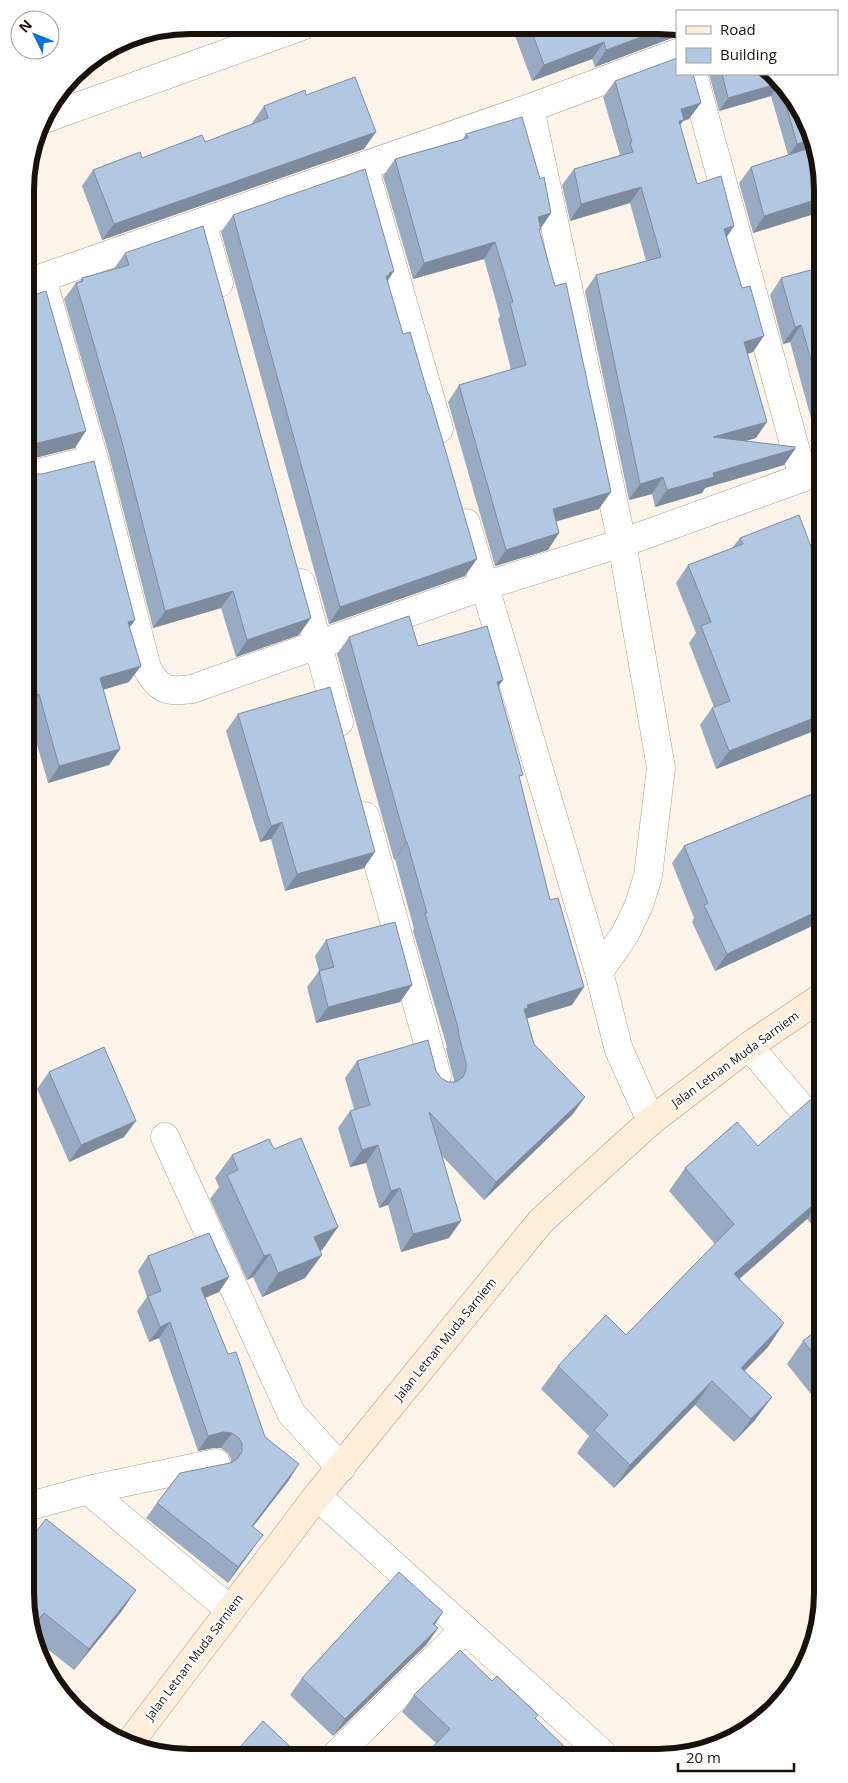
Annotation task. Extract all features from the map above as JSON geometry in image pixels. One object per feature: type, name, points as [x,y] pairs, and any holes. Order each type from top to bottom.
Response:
[{"type":"main road","name":"Jalan Letnan Muda Sarniem","points":[[134,1738],[317,1496],[541,1221],[651,1121],[749,1046],[814,1002]]},
{"type":"street","points":[[53,116],[280,34]]},
{"type":"street","points":[[676,54],[530,108],[34,280],[94,459],[147,668],[152,679],[163,688],[175,691],[192,689],[484,586],[622,543],[811,474],[693,75]]},
{"type":"street","points":[[530,108],[622,543],[661,768],[648,876],[639,904],[625,934],[598,972]]},
{"type":"street","points":[[364,166],[446,453]]},
{"type":"street","points":[[202,222],[226,308]]},
{"type":"street","points":[[34,474],[94,459]]},
{"type":"street","points":[[460,500],[619,1050],[651,1121]]},
{"type":"street","points":[[294,558],[347,749]]},
{"type":"street","points":[[360,797],[439,1084]]},
{"type":"street","points":[[749,1046],[814,1123]]},
{"type":"street","points":[[165,1137],[290,1413],[341,1468]]},
{"type":"street","points":[[34,1505],[88,1490],[216,1463]]},
{"type":"street","points":[[88,1490],[230,1610]]},
{"type":"street","points":[[317,1496],[598,1749]]},
{"type":"street","points":[[342,1749],[464,1629]]},
{"type":"building","points":[[533,34],[650,34],[606,50],[604,42],[544,65]]},
{"type":"building","points":[[676,58],[676,75],[693,75],[701,103],[681,109],[684,120],[679,121],[697,184],[721,176],[734,226],[724,229],[742,288],[750,286],[764,336],[744,342],[767,422],[713,437],[795,447],[795,449],[713,473],[714,477],[667,490],[663,477],[640,484],[596,275],[661,257],[641,187],[581,204],[574,169],[633,152],[615,81]]},
{"type":"building","points":[[722,75],[764,75],[774,85],[728,98]]},
{"type":"building","points":[[355,77],[376,132],[114,224],[93,170],[140,152],[142,158],[202,135],[205,142],[268,118],[264,106],[305,90],[306,95]]},
{"type":"building","points":[[784,98],[793,112],[806,141],[797,144]]},
{"type":"building","points":[[522,117],[540,179],[544,177],[551,213],[538,217],[541,229],[539,229],[555,286],[566,283],[611,492],[553,509],[559,533],[506,550],[459,385],[526,365],[510,303],[513,302],[495,242],[424,263],[395,159],[468,138],[466,134]]},
{"type":"building","points":[[809,148],[813,169],[814,200],[764,216],[751,167]]},
{"type":"building","points":[[365,169],[394,271],[386,276],[403,334],[410,332],[477,559],[340,607],[233,215]]},
{"type":"building","points":[[203,226],[311,618],[247,640],[233,591],[165,611],[121,438],[76,283],[83,281],[82,278],[129,265],[125,253]]},
{"type":"building","points":[[814,269],[814,370],[801,325],[795,327],[781,278]]},
{"type":"building","points":[[46,291],[86,431],[34,444],[34,295]]},
{"type":"building","points":[[94,461],[135,620],[128,622],[141,666],[100,678],[120,749],[59,766],[39,694],[34,695],[34,474],[42,474]]},
{"type":"building","points":[[799,515],[814,555],[814,718],[729,751],[712,708],[730,701],[701,626],[711,622],[688,565],[743,544],[740,538]]},
{"type":"building","points":[[409,616],[418,646],[487,626],[503,680],[497,682],[523,775],[519,776],[550,900],[558,898],[584,987],[527,1005],[528,1008],[524,1009],[534,1044],[585,1097],[496,1182],[429,1112],[461,1221],[413,1234],[400,1188],[391,1191],[378,1145],[362,1150],[350,1111],[370,1105],[357,1061],[428,1040],[436,1071],[441,1078],[448,1082],[456,1082],[463,1077],[466,1070],[459,1031],[349,637]]},
{"type":"building","points":[[330,687],[375,852],[297,874],[282,822],[271,826],[238,714]]},
{"type":"building","points":[[814,793],[814,913],[727,954],[704,905],[708,903],[684,846]]},
{"type":"building","points":[[395,922],[412,985],[328,1007],[319,971],[334,967],[326,940]]},
{"type":"building","points":[[104,1047],[136,1121],[81,1145],[49,1072]]},
{"type":"building","points":[[810,1100],[814,1104],[814,1204],[734,1274],[784,1323],[741,1368],[772,1397],[751,1419],[712,1381],[630,1465],[594,1430],[608,1415],[558,1366],[606,1315],[626,1335],[734,1224],[685,1168],[737,1122],[758,1146]]},
{"type":"building","points":[[301,1138],[338,1227],[314,1237],[322,1255],[278,1273],[270,1254],[264,1256],[227,1175],[238,1170],[232,1155],[269,1139],[274,1149]]},
{"type":"building","points":[[209,1233],[229,1277],[201,1288],[228,1354],[236,1352],[265,1437],[299,1464],[252,1526],[263,1535],[238,1567],[157,1503],[180,1473],[230,1463],[237,1459],[242,1452],[242,1444],[239,1438],[232,1433],[223,1432],[208,1436],[170,1322],[160,1327],[148,1296],[161,1291],[148,1256]]},
{"type":"building","points":[[814,1332],[814,1354],[803,1341]]},
{"type":"building","points":[[46,1519],[136,1590],[89,1649],[44,1613],[37,1622],[34,1593],[34,1534]]},
{"type":"building","points":[[399,1572],[443,1612],[433,1624],[438,1628],[345,1719],[302,1678]]},
{"type":"building","points":[[460,1650],[492,1681],[497,1676],[538,1715],[535,1718],[567,1749],[431,1749],[450,1729],[414,1695]]},
{"type":"building","points":[[263,1721],[293,1749],[243,1749],[240,1747]]}]
